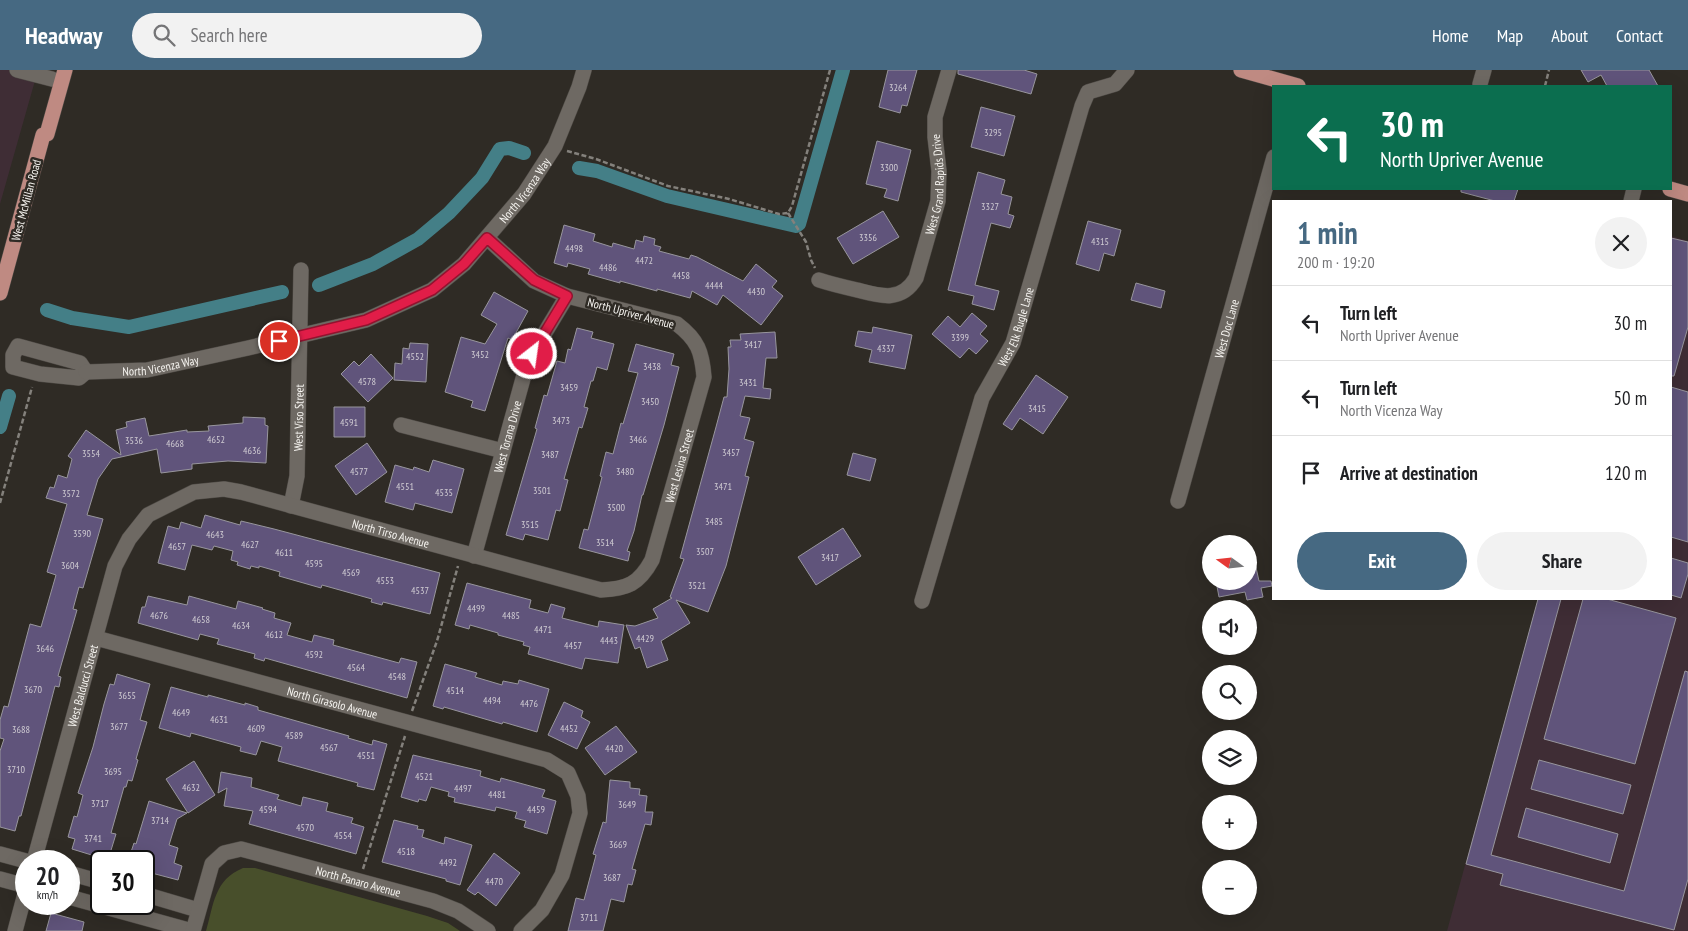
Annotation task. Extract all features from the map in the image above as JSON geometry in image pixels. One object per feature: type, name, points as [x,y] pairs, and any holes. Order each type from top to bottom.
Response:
[{"type":"main road","name":"West McMillan Road","points":[[0,293],[43,135],[47,134],[65,70]]},
{"type":"main road","points":[[1241,70],[1292,85]]},
{"type":"main road","name":"West McMillan Road","points":[[43,135],[37,132],[53,75]]},
{"type":"main road","points":[[1672,190],[1688,194]]},
{"type":"street","points":[[17,70],[53,75]]},
{"type":"street","name":"North Vicenza Way","points":[[86,372],[80,363],[18,346],[6,353],[14,367],[40,374],[79,378],[86,372],[147,370],[366,320],[432,290],[464,264],[524,194],[555,146],[584,70]]},
{"type":"street","name":"West Grand Rapids Drive","points":[[818,275],[879,296],[892,296],[902,292],[913,283],[938,201],[939,171],[935,117],[949,70]]},
{"type":"street","name":"West Elk Bugle Lane","points":[[922,601],[982,398],[1013,343],[1082,106],[1088,92],[1115,84],[1127,70]]},
{"type":"street","name":"West Doc Lane","points":[[1178,501],[1272,164]]},
{"type":"street","name":"North Upriver Avenue","points":[[487,238],[534,280],[567,296],[677,324],[689,333],[698,345]]},
{"type":"street","name":"West Viso Street","points":[[291,506],[297,476],[301,270]]},
{"type":"street","name":"West Torana Drive","points":[[474,556],[524,375],[532,354],[567,296]]},
{"type":"street","name":"West Lesina Street","points":[[636,581],[645,574],[652,560],[704,377],[703,359],[698,345]]},
{"type":"street","points":[[402,425],[503,451]]},
{"type":"street","name":"North Tirso Avenue","points":[[148,516],[194,492],[216,490],[241,492],[601,590],[620,589],[636,581]]},
{"type":"street","name":"West Balducci Street","points":[[37,850],[115,566],[129,539],[148,516]]},
{"type":"street","name":"North Girasolo Avenue","points":[[96,638],[547,760],[568,773],[578,796],[580,813],[562,875],[542,910],[521,931]]},
{"type":"street","name":"North Panaro Avenue","points":[[198,910],[212,864],[224,852],[241,849],[433,901],[458,911],[488,931]]},
{"type":"street","points":[[0,854],[15,859]]},
{"type":"street","points":[[0,879],[15,883]]},
{"type":"street","points":[[80,900],[192,931],[198,910],[155,897]]},
{"type":"street","points":[[15,931],[19,915]]},
{"type":"path","points":[[788,213],[792,206],[830,70]]},
{"type":"path","points":[[1545,85],[1549,70]]},
{"type":"path","points":[[567,152],[596,159],[668,186],[729,199],[779,214],[788,213]]},
{"type":"path","points":[[788,213],[806,242],[818,275]]},
{"type":"path","points":[[0,503],[32,387]]},
{"type":"path","points":[[411,714],[437,641],[458,565]]},
{"type":"path","points":[[362,873],[406,734]]},
{"type":"shaded area","points":[[0,70],[38,70],[0,204]]},
{"type":"shaded area","points":[[1672,236],[1688,241],[1688,931],[1447,931],[1538,600],[1672,600]]},
{"type":"green space","points":[[243,868],[255,868],[427,916],[448,923],[460,931],[206,931],[214,902],[221,886],[233,873]]},
{"type":"building","points":[[888,70],[917,70],[907,106],[902,105],[900,113],[879,107]]},
{"type":"building","points":[[958,70],[1024,70],[1037,74],[1031,94],[958,74]]},
{"type":"building","points":[[1581,70],[1649,70],[1657,85],[1606,85],[1601,75],[1588,82]]},
{"type":"building","points":[[981,107],[1015,116],[1004,156],[971,147]]},
{"type":"building","points":[[877,141],[911,150],[898,201],[884,197],[887,189],[866,184]]},
{"type":"building","points":[[978,172],[1005,180],[1001,194],[1012,197],[1008,214],[1014,216],[1010,228],[991,223],[975,285],[999,291],[994,310],[972,304],[974,296],[948,290]]},
{"type":"building","points":[[1461,190],[1518,190],[1514,200],[1491,200],[1461,192]]},
{"type":"building","points":[[883,211],[899,237],[853,264],[837,238]]},
{"type":"building","points":[[1088,221],[1121,230],[1114,256],[1104,253],[1099,271],[1076,264]]},
{"type":"building","points":[[564,225],[595,234],[593,241],[612,247],[613,243],[634,249],[636,240],[643,242],[644,236],[655,239],[654,245],[661,247],[659,251],[689,259],[691,255],[697,257],[743,281],[756,264],[777,281],[772,287],[783,296],[761,325],[723,295],[717,305],[692,291],[690,298],[588,274],[590,269],[568,263],[567,267],[554,263]]},
{"type":"building","points":[[1672,238],[1688,242],[1688,327],[1674,376],[1672,376]]},
{"type":"building","points":[[1136,283],[1165,291],[1161,308],[1131,300]]},
{"type":"building","points":[[494,292],[528,311],[512,340],[508,338],[485,411],[471,407],[473,401],[445,392],[461,337],[485,344],[497,324],[481,315]]},
{"type":"building","points":[[972,313],[987,326],[980,334],[988,341],[976,354],[969,348],[960,358],[932,334],[948,316],[960,327]]},
{"type":"building","points":[[873,327],[912,335],[905,369],[869,362],[872,350],[855,346],[858,331],[872,333]]},
{"type":"building","points":[[577,328],[593,332],[591,338],[614,344],[607,370],[597,367],[593,381],[591,381],[584,407],[588,408],[582,428],[579,427],[564,479],[568,480],[560,511],[556,510],[548,540],[525,534],[523,540],[506,535],[537,429],[535,428],[544,395],[547,396],[557,361],[565,363],[568,349],[571,350]]},
{"type":"building","points":[[775,332],[777,358],[766,358],[763,388],[771,389],[770,399],[745,396],[740,416],[750,418],[744,439],[754,442],[745,476],[749,477],[726,566],[708,612],[676,600],[690,623],[661,641],[668,660],[647,668],[640,647],[635,649],[626,625],[635,626],[658,618],[653,609],[672,598],[670,597],[684,559],[680,558],[724,397],[727,397],[728,347],[731,347],[730,340],[741,340],[740,334]]},
{"type":"building","points":[[410,343],[428,344],[426,382],[394,380],[395,363],[402,364],[403,348],[409,349]]},
{"type":"building","points":[[636,344],[674,354],[671,365],[679,367],[627,551],[630,552],[628,561],[579,548],[584,529],[588,530],[602,477],[600,476],[606,452],[613,454],[638,373],[628,371]]},
{"type":"building","points":[[371,354],[393,378],[368,402],[341,374],[354,361],[359,366]]},
{"type":"building","points":[[1036,375],[1068,397],[1043,434],[1020,418],[1012,430],[1003,424]]},
{"type":"building","points":[[1672,387],[1688,392],[1688,542],[1672,537]]},
{"type":"building","points":[[334,407],[365,407],[365,437],[334,437]]},
{"type":"building","points":[[243,417],[265,418],[265,425],[268,426],[266,463],[228,461],[192,464],[192,469],[161,473],[157,449],[112,459],[98,479],[87,515],[103,519],[83,588],[79,587],[73,609],[77,610],[58,676],[61,677],[59,687],[55,686],[21,816],[19,816],[15,831],[0,827],[0,751],[4,739],[0,738],[0,720],[4,706],[8,707],[30,624],[41,627],[56,575],[47,572],[67,504],[46,498],[50,487],[54,488],[58,475],[67,478],[72,459],[68,456],[86,430],[121,455],[116,430],[127,427],[126,422],[145,418],[149,436],[187,430],[187,432],[209,431],[208,426],[243,423]]},
{"type":"building","points":[[367,443],[387,472],[356,495],[335,466]]},
{"type":"building","points":[[853,453],[876,459],[870,481],[847,475]]},
{"type":"building","points":[[433,460],[464,469],[452,513],[415,503],[413,510],[385,502],[395,465],[413,470],[414,467],[429,472]]},
{"type":"building","points":[[205,515],[240,525],[241,521],[274,529],[440,573],[430,614],[383,602],[382,605],[371,602],[372,599],[322,585],[321,588],[279,576],[280,572],[259,566],[259,568],[251,566],[250,569],[237,565],[238,562],[231,560],[233,551],[214,546],[212,550],[192,545],[185,570],[158,563],[168,526],[179,529],[181,522],[201,528]]},
{"type":"building","points":[[843,528],[861,556],[816,585],[798,557]]},
{"type":"building","points":[[1672,558],[1688,563],[1688,574],[1681,598],[1672,595]]},
{"type":"building","points":[[1258,576],[1259,581],[1271,581],[1272,586],[1261,588],[1263,597],[1247,600],[1245,592],[1219,597],[1218,590],[1258,590]]},
{"type":"building","points":[[467,583],[531,600],[529,608],[548,613],[551,604],[565,608],[562,618],[598,627],[599,621],[624,625],[618,663],[585,658],[582,669],[528,654],[530,647],[523,645],[524,642],[470,625],[469,629],[455,625]]},
{"type":"building","points":[[148,596],[187,605],[189,596],[236,609],[238,601],[263,608],[275,613],[274,618],[291,623],[287,635],[312,642],[314,635],[334,640],[333,645],[399,663],[401,658],[417,662],[407,698],[265,658],[264,661],[254,658],[255,654],[217,644],[219,639],[200,634],[198,640],[138,623],[142,607],[145,607]]},
{"type":"building","points":[[1538,600],[1561,600],[1491,855],[1624,891],[1685,671],[1688,672],[1688,879],[1674,930],[1500,885],[1503,874],[1466,864]]},
{"type":"building","points":[[1583,600],[1611,600],[1676,618],[1635,764],[1544,739]]},
{"type":"building","points":[[445,664],[477,673],[475,677],[502,685],[503,681],[518,684],[519,680],[549,689],[537,732],[444,707],[443,709],[433,706]]},
{"type":"building","points":[[117,674],[150,684],[140,720],[147,722],[136,759],[138,760],[132,781],[128,780],[126,787],[124,787],[111,833],[116,834],[111,850],[90,850],[90,854],[72,849],[75,839],[68,837],[74,816],[77,817],[83,795],[78,793],[110,684],[114,685]]},
{"type":"building","points":[[171,687],[245,705],[245,703],[258,707],[258,710],[349,736],[348,738],[372,745],[373,740],[387,744],[374,790],[357,786],[358,783],[278,761],[282,747],[261,741],[256,755],[240,751],[241,747],[191,733],[190,737],[159,728]]},
{"type":"building","points":[[564,702],[583,711],[581,717],[590,722],[577,749],[548,735]]},
{"type":"building","points":[[616,726],[637,752],[605,775],[585,748]]},
{"type":"building","points":[[413,755],[481,771],[480,776],[500,782],[501,778],[545,790],[542,797],[556,801],[547,834],[524,827],[526,821],[515,818],[517,812],[496,807],[495,811],[454,802],[455,798],[448,796],[449,792],[431,787],[426,801],[419,799],[418,802],[401,797]]},
{"type":"building","points":[[1539,760],[1631,785],[1623,814],[1531,789]]},
{"type":"building","points":[[194,761],[215,795],[188,813],[166,779]]},
{"type":"building","points":[[221,772],[252,778],[251,787],[279,795],[277,799],[301,806],[303,797],[328,803],[326,811],[353,818],[351,823],[364,827],[356,854],[249,824],[253,811],[224,806],[227,788],[218,793]]},
{"type":"building","points":[[610,780],[630,782],[630,788],[640,789],[639,795],[647,796],[645,812],[653,812],[651,825],[645,824],[632,869],[636,870],[632,885],[628,884],[624,902],[611,899],[603,931],[568,931],[576,898],[584,900],[596,855],[593,854],[603,822],[606,823]]},
{"type":"building","points":[[149,801],[187,813],[177,819],[169,845],[178,848],[174,863],[182,866],[178,880],[155,874],[155,850],[132,850],[134,843],[136,844]]},
{"type":"building","points":[[1526,808],[1618,834],[1610,863],[1518,837]]},
{"type":"building","points":[[394,820],[418,826],[417,829],[424,830],[422,837],[444,844],[445,837],[472,845],[460,885],[446,881],[446,879],[382,862]]},
{"type":"building","points":[[494,853],[520,873],[496,906],[478,892],[475,895],[467,890]]},
{"type":"building","points":[[50,915],[58,915],[84,922],[82,931],[46,931]]},
{"type":"waterway","points":[[579,168],[597,171],[667,196],[796,226],[799,224],[843,70]]},
{"type":"waterway","points":[[319,285],[373,264],[418,239],[449,213],[482,178],[500,149],[509,148],[524,153]]},
{"type":"waterway","points":[[47,310],[72,318],[129,327],[282,292]]},
{"type":"waterway","points":[[0,427],[9,396]]},
{"type":"route","points":[[279,341],[366,320],[432,290],[464,264],[487,238],[534,280],[567,296],[532,354]]}]
